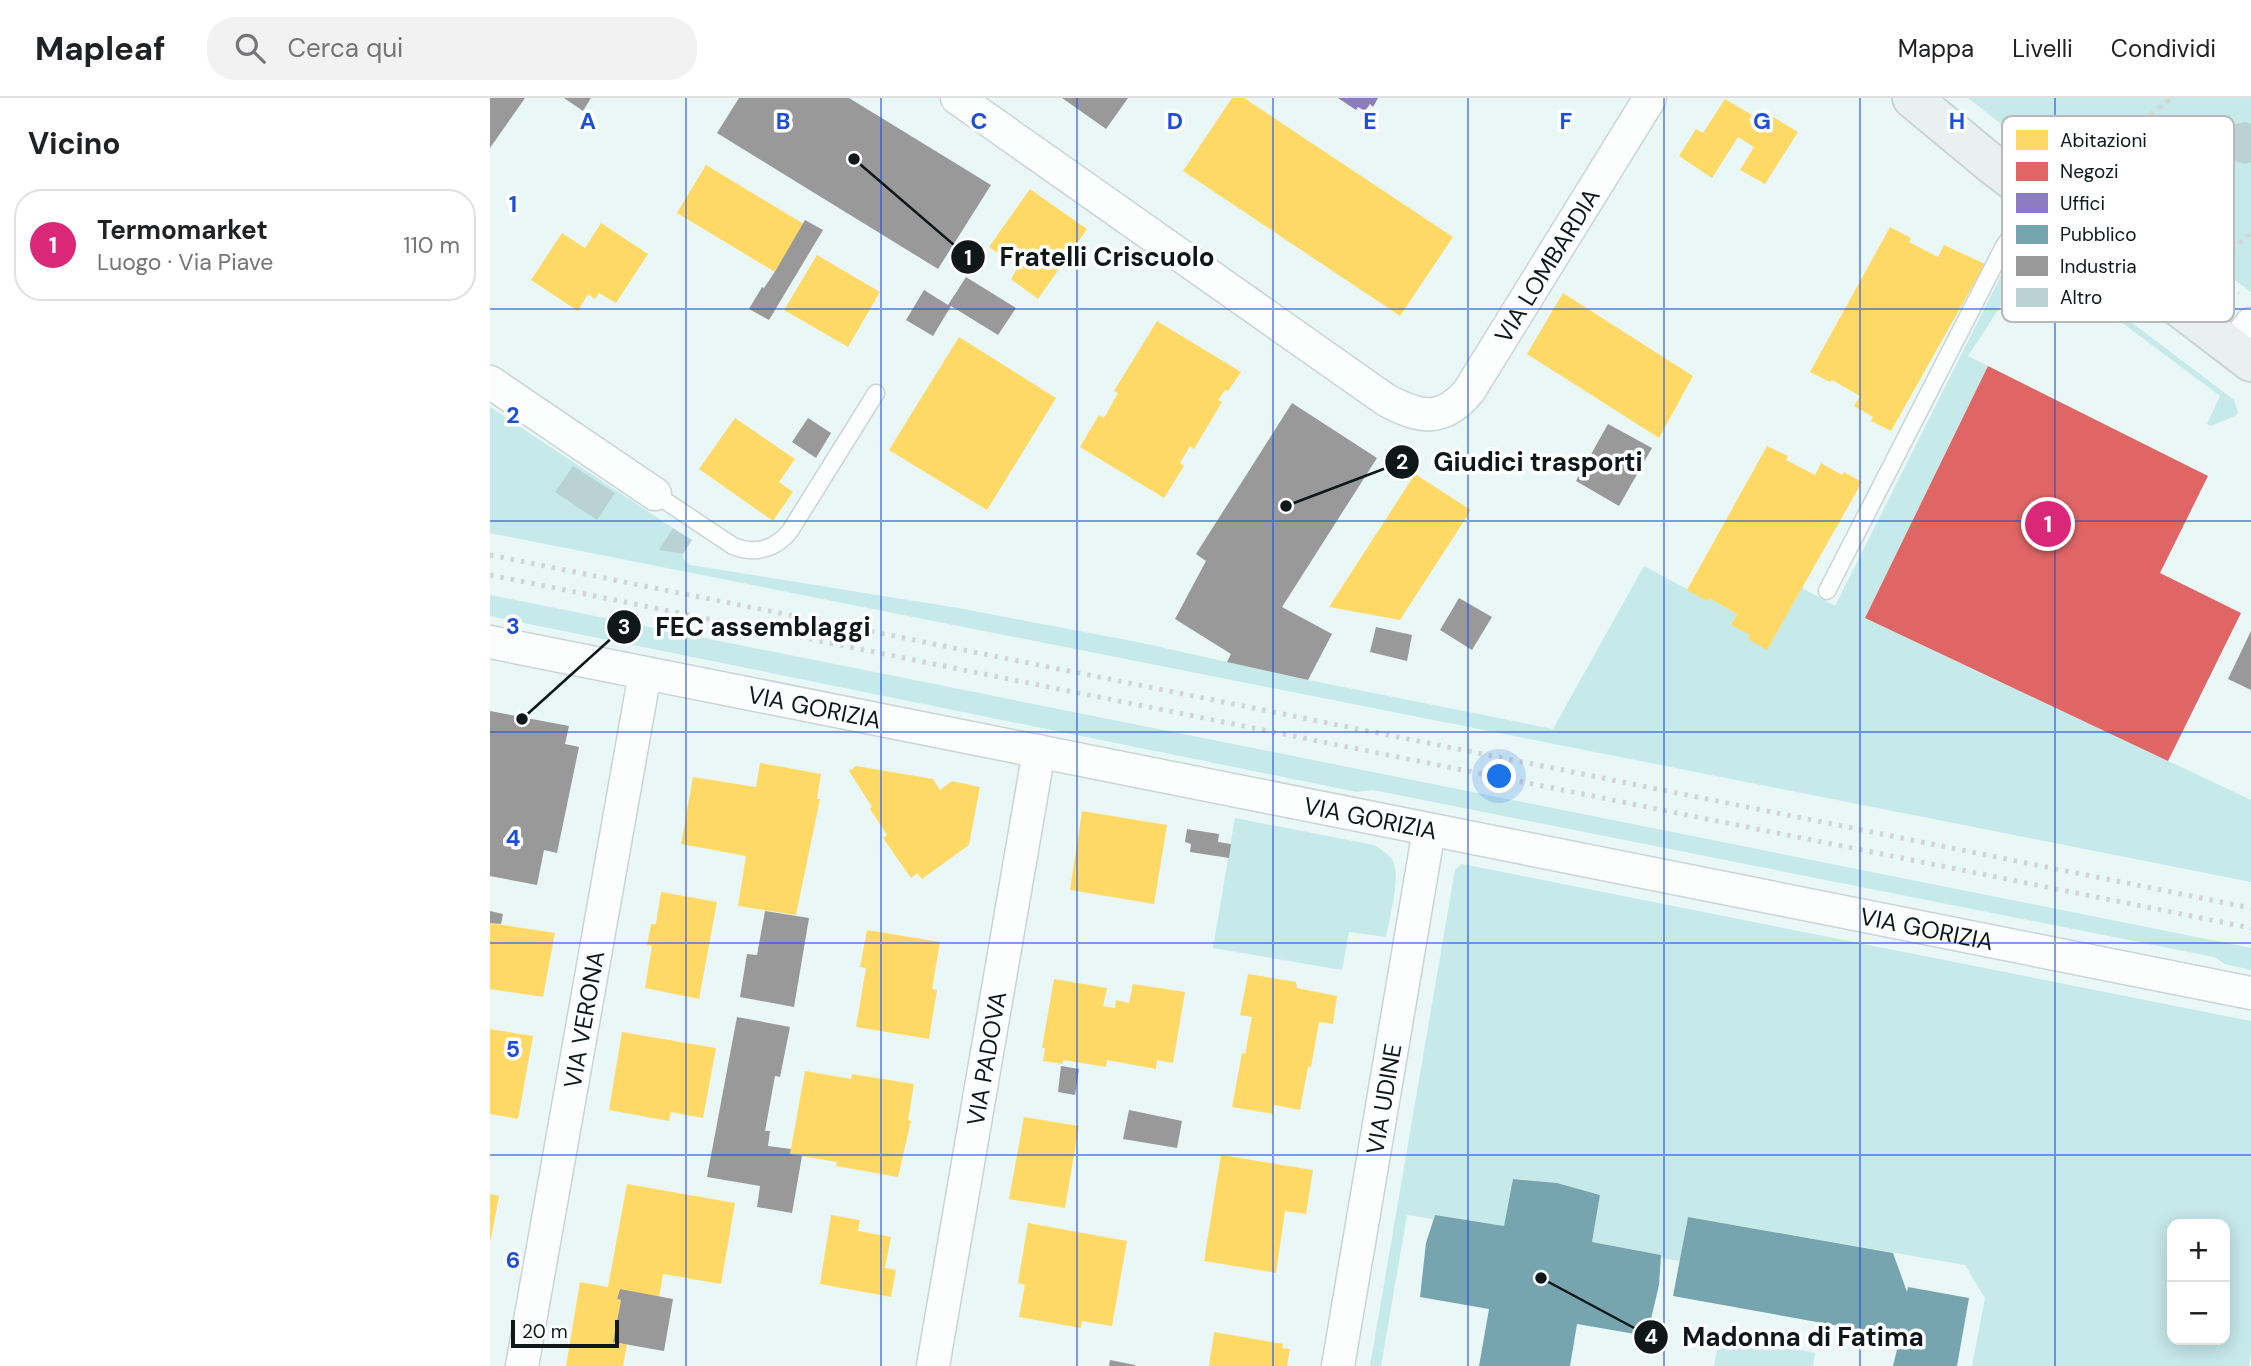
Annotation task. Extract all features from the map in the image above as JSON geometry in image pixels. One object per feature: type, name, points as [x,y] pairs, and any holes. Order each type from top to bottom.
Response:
[{"type":"street","name":"VIA LOMBARDIA","points":[[957,98],[1386,400],[1407,411],[1429,415],[1445,412],[1469,391],[1650,98]]},
{"type":"street","points":[[1912,98],[2002,170]]},
{"type":"street","points":[[2212,322],[2245,345]]},
{"type":"street","points":[[490,382],[655,494]]},
{"type":"street","name":"VIA GORIZIA","points":[[490,642],[2251,993]]},
{"type":"street","name":"VIA VERONA","points":[[522,1366],[645,673]]},
{"type":"street","name":"VIA PADOVA","points":[[933,1366],[1039,751]]},
{"type":"street","name":"VIA UDINE","points":[[1338,1366],[1429,830]]},
{"type":"lane","points":[[1827,590],[2002,250]]},
{"type":"lane","points":[[655,494],[733,546],[743,550],[769,549],[790,531],[876,393]]},
{"type":"path","points":[[2150,116],[2172,98]]},
{"type":"path","points":[[2234,248],[2251,233]]},
{"type":"shaded area","points":[[1968,98],[2251,98],[2251,292],[2234,280],[2234,116],[2002,116],[2002,125]]},
{"type":"shaded area","points":[[2002,274],[2002,305],[1968,356],[1988,366],[1865,618],[2251,800],[2251,882],[490,533],[490,407],[673,528],[660,550],[683,554],[684,560],[690,565],[958,608],[1142,643],[1308,680],[1553,729],[1644,566],[1737,614],[1731,625],[1750,635],[1767,650],[1802,588],[1835,606]]},
{"type":"shaded area","points":[[2121,322],[2131,322],[2234,400],[2237,415],[2211,426],[2207,424],[2220,396]]},
{"type":"shaded area","points":[[490,595],[2251,948],[2251,970],[2225,964],[2214,957],[1373,790],[1357,792],[490,616]]},
{"type":"shaded area","points":[[1235,818],[1374,845],[1386,853],[1392,859],[1396,875],[1386,937],[1349,932],[1342,970],[1213,948]]},
{"type":"shaded area","points":[[1462,864],[2251,1021],[2249,1366],[1972,1366],[1985,1298],[1965,1265],[1688,1217],[1680,1261],[1661,1258],[1660,1255],[1592,1242],[1600,1195],[1557,1183],[1514,1179],[1504,1226],[1435,1215],[1433,1219],[1407,1215],[1381,1366],[1370,1366],[1455,870]]},
{"type":"shaded area","points":[[1720,1334],[1815,1353],[1813,1366],[1714,1366]]},
{"type":"building: Abitazioni","points":[[1232,98],[1244,98],[1453,237],[1400,316],[1183,171]]},
{"type":"building: Abitazioni","points":[[1725,99],[1752,115],[1749,120],[1765,130],[1773,117],[1798,132],[1765,184],[1740,170],[1754,147],[1738,137],[1712,178],[1679,156],[1696,129],[1703,133]]},
{"type":"building: Abitazioni","points":[[706,165],[804,224],[775,272],[677,213]]},
{"type":"building: Abitazioni","points":[[1030,189],[1087,229],[1038,299],[1011,279],[1018,267],[989,247]]},
{"type":"building: Abitazioni","points":[[601,223],[648,254],[616,303],[599,293],[595,299],[588,294],[578,311],[531,280],[562,233],[585,248]]},
{"type":"building: Abitazioni","points":[[1890,227],[1911,238],[1909,242],[1938,257],[1944,245],[1985,264],[1891,431],[1871,421],[1873,417],[1854,406],[1860,396],[1832,380],[1830,382],[1810,372]]},
{"type":"building: Abitazioni","points":[[817,255],[880,292],[848,347],[784,310]]},
{"type":"building: Abitazioni","points":[[1563,293],[1693,376],[1659,438],[1527,354]]},
{"type":"building: Abitazioni","points":[[1157,321],[1241,372],[1218,400],[1222,402],[1194,449],[1190,446],[1180,463],[1184,466],[1164,498],[1080,447],[1099,415],[1104,418],[1118,393],[1114,391]]},
{"type":"building: Abitazioni","points":[[959,337],[1056,398],[987,510],[889,450]]},
{"type":"building: Abitazioni","points":[[735,418],[795,459],[779,482],[793,492],[773,521],[699,469]]},
{"type":"building: Abitazioni","points":[[1767,446],[1788,456],[1786,460],[1815,475],[1821,463],[1862,482],[1767,650],[1748,639],[1750,635],[1731,625],[1737,614],[1709,598],[1707,601],[1687,590]]},
{"type":"building: Abitazioni","points":[[1415,474],[1471,510],[1400,620],[1329,607]]},
{"type":"building: Abitazioni","points":[[760,763],[821,774],[817,799],[820,799],[796,915],[738,906],[746,856],[681,844],[693,777],[756,787]]},
{"type":"building: Abitazioni","points":[[856,766],[933,779],[940,790],[952,781],[980,787],[969,845],[922,879],[917,873],[911,878],[883,838],[887,835],[849,771]]},
{"type":"building: Abitazioni","points":[[1082,811],[1167,825],[1154,904],[1070,890]]},
{"type":"building: Abitazioni","points":[[661,892],[717,902],[699,999],[645,988],[652,946],[647,945],[651,924],[656,924]]},
{"type":"building: Abitazioni","points":[[490,923],[555,933],[543,997],[490,989]]},
{"type":"building: Abitazioni","points":[[867,930],[940,942],[932,989],[937,990],[929,1039],[856,1027],[866,968],[860,967]]},
{"type":"building: Abitazioni","points":[[1248,974],[1296,982],[1297,988],[1337,996],[1333,1024],[1319,1022],[1300,1110],[1274,1105],[1273,1114],[1232,1107],[1252,1017],[1240,1015]]},
{"type":"building: Abitazioni","points":[[1054,979],[1107,988],[1103,1006],[1115,1008],[1116,1000],[1129,1003],[1133,984],[1185,992],[1173,1063],[1157,1060],[1156,1069],[1107,1060],[1106,1067],[1063,1060],[1063,1064],[1043,1061],[1045,1048],[1042,1048]]},
{"type":"building: Abitazioni","points":[[490,1029],[533,1036],[518,1119],[490,1114]]},
{"type":"building: Abitazioni","points":[[622,1032],[716,1048],[703,1118],[671,1112],[669,1121],[609,1110]]},
{"type":"building: Abitazioni","points":[[805,1071],[851,1079],[852,1074],[914,1084],[908,1120],[911,1121],[898,1177],[836,1166],[837,1162],[790,1154]]},
{"type":"building: Abitazioni","points":[[1024,1117],[1079,1126],[1065,1208],[1009,1199]]},
{"type":"building: Abitazioni","points":[[1221,1155],[1313,1170],[1306,1214],[1285,1211],[1276,1273],[1204,1261]]},
{"type":"building: Abitazioni","points":[[627,1184],[735,1203],[721,1284],[663,1274],[659,1297],[620,1289],[617,1299],[621,1300],[613,1342],[627,1345],[623,1366],[566,1366],[580,1282],[608,1287]]},
{"type":"building: Abitazioni","points":[[490,1194],[499,1196],[491,1239],[490,1239]]},
{"type":"building: Abitazioni","points":[[831,1215],[860,1220],[858,1231],[891,1237],[885,1268],[896,1270],[891,1297],[820,1284]]},
{"type":"building: Abitazioni","points":[[1028,1223],[1127,1241],[1112,1326],[1082,1321],[1081,1328],[1019,1317],[1025,1285],[1018,1283]]},
{"type":"building: Abitazioni","points":[[1214,1332],[1283,1344],[1282,1348],[1290,1349],[1287,1366],[1209,1366]]},
{"type":"building: Negozi","points":[[1988,366],[2208,476],[2160,573],[2241,613],[2168,761],[1865,618]]},
{"type":"building: Uffici","points":[[1338,98],[1378,98],[1373,107],[1370,104],[1365,111],[1358,107],[1356,110]]},
{"type":"building: Pubblico","points":[[1513,1179],[1557,1183],[1600,1195],[1592,1242],[1661,1255],[1659,1285],[1647,1336],[1577,1324],[1570,1366],[1479,1366],[1489,1309],[1420,1297],[1426,1243],[1435,1215],[1504,1226]]},
{"type":"building: Pubblico","points":[[1688,1217],[1893,1253],[1907,1292],[1908,1287],[1969,1298],[1957,1366],[1893,1366],[1900,1337],[1673,1296]]},
{"type":"building: Industria","points":[[490,98],[525,98],[490,148]]},
{"type":"building: Industria","points":[[564,98],[591,98],[583,111]]},
{"type":"building: Industria","points":[[739,98],[849,98],[991,185],[938,269],[717,133]]},
{"type":"building: Industria","points":[[1062,98],[1128,98],[1106,129]]},
{"type":"building: Industria","points":[[805,220],[823,230],[769,320],[749,309]]},
{"type":"building: Industria","points":[[966,277],[1016,308],[998,335],[951,306],[933,336],[906,320],[924,290],[948,305]]},
{"type":"building: Industria","points":[[1292,403],[1377,458],[1282,607],[1332,634],[1308,680],[1227,662],[1231,654],[1175,619],[1206,561],[1196,554]]},
{"type":"building: Industria","points":[[808,418],[831,433],[816,458],[792,442]]},
{"type":"building: Industria","points":[[1608,424],[1652,448],[1619,506],[1576,481]]},
{"type":"building: Industria","points":[[1459,598],[1492,617],[1472,650],[1440,630]]},
{"type":"building: Industria","points":[[1376,627],[1412,635],[1407,661],[1370,652]]},
{"type":"building: Industria","points":[[2251,631],[2251,690],[2228,679]]},
{"type":"building: Industria","points":[[490,711],[569,726],[565,744],[579,747],[557,853],[544,850],[537,885],[490,876]]},
{"type":"building: Industria","points":[[1187,829],[1219,834],[1218,842],[1231,844],[1229,858],[1190,852],[1191,844],[1185,842]]},
{"type":"building: Industria","points":[[490,911],[503,914],[501,924],[490,923]]},
{"type":"building: Industria","points":[[765,911],[809,918],[794,1007],[740,997],[747,954],[757,955]]},
{"type":"building: Industria","points":[[737,1017],[790,1027],[780,1077],[775,1076],[765,1131],[770,1131],[768,1146],[791,1149],[790,1154],[802,1156],[792,1213],[757,1207],[760,1186],[707,1177]]},
{"type":"building: Industria","points":[[1061,1066],[1079,1069],[1075,1095],[1058,1092]]},
{"type":"building: Industria","points":[[1129,1110],[1182,1121],[1177,1148],[1123,1139]]},
{"type":"building: Industria","points":[[620,1289],[673,1299],[664,1351],[613,1342],[621,1300],[617,1299]]},
{"type":"building: Industria","points":[[1110,1360],[1135,1365],[1135,1366],[1109,1366]]},
{"type":"building: Altro","points":[[2245,122],[2251,124],[2251,162],[2245,164],[2234,161],[2234,125]]},
{"type":"building: Altro","points":[[573,466],[615,493],[597,520],[555,492]]},
{"type":"building: Altro","points":[[673,528],[692,540],[683,554],[659,550]]},
{"type":"railway","points":[[490,555],[2251,908]]},
{"type":"railway","points":[[490,575],[2251,928]]},
{"type":"place","name":"Fratelli Criscuolo","points":[[854,159]]},
{"type":"place","name":"Giudici trasporti","points":[[1286,506]]},
{"type":"place","name":"Termomarket","points":[[2048,524]]},
{"type":"place","name":"FEC assemblaggi","points":[[522,719]]},
{"type":"place","name":"Madonna di Fatima","points":[[1541,1278]]}]
